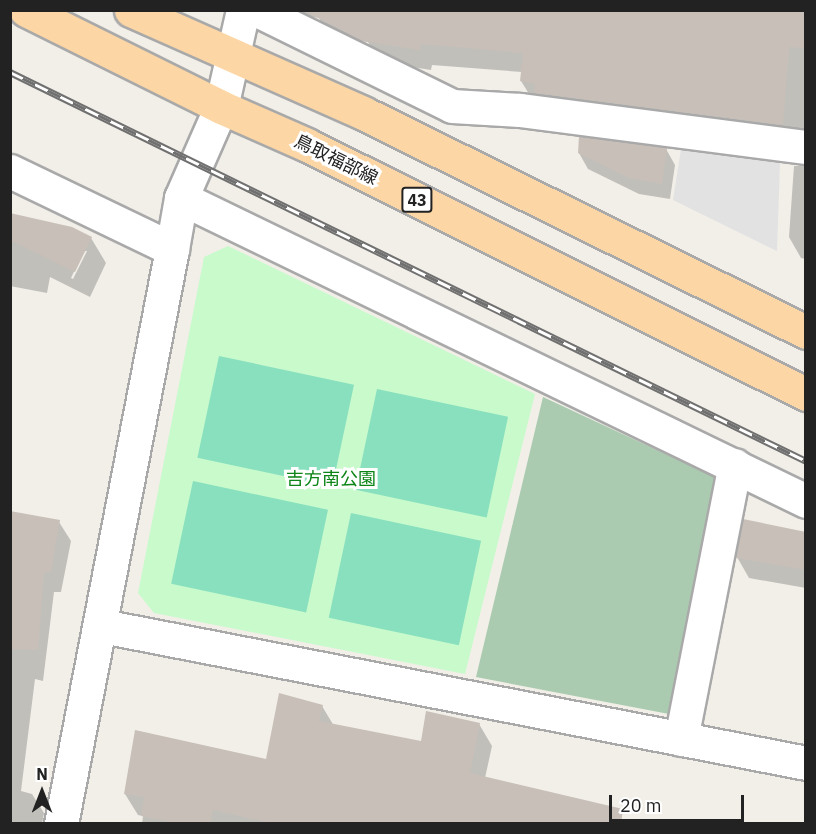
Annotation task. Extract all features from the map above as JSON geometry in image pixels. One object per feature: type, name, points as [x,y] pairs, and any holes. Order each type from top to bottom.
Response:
[{"type":"main road","name":"鳥取福部線","points":[[26,10],[221,107],[307,145],[806,394]]},
{"type":"main road","points":[[130,10],[363,113],[806,332]]},
{"type":"street","points":[[61,824],[102,626],[181,198],[221,107],[243,10]]},
{"type":"street","points":[[257,10],[452,106],[520,110],[806,147]]},
{"type":"street","points":[[10,171],[172,249]]},
{"type":"street","points":[[181,198],[806,501]]},
{"type":"street","points":[[681,739],[735,465]]},
{"type":"street","points":[[102,626],[806,763]]},
{"type":"green space","name":"吉方南公園","points":[[228,246],[535,394],[465,674],[154,613],[138,593],[204,257]]},
{"type":"green space","points":[[219,356],[354,385],[332,486],[197,458]]},
{"type":"green space","points":[[377,389],[508,417],[487,518],[356,490]]},
{"type":"green space","points":[[543,397],[717,478],[669,714],[476,677]]},
{"type":"green space","points":[[193,481],[328,510],[306,612],[171,584]]},
{"type":"green space","points":[[351,513],[481,541],[459,645],[329,618]]},
{"type":"shaded area","points":[[681,149],[780,163],[777,251],[673,200]]},
{"type":"building","points":[[303,10],[806,10],[806,48],[789,47],[783,125],[534,93],[535,84],[520,81],[523,53],[421,44],[420,50],[362,41]]},
{"type":"building","points":[[579,136],[667,148],[662,184],[629,178],[578,153]]},
{"type":"building","points":[[10,213],[72,227],[92,237],[75,272],[10,240]]},
{"type":"building","points":[[10,511],[60,520],[51,572],[44,572],[38,650],[10,649]]},
{"type":"building","points":[[743,519],[806,532],[806,570],[736,558]]},
{"type":"building","points":[[279,693],[323,705],[319,721],[421,741],[426,711],[480,723],[470,773],[623,809],[621,824],[275,824],[213,810],[210,824],[179,824],[141,816],[144,797],[124,794],[135,730],[266,759]]},
{"type":"railway","points":[[10,72],[806,461]]}]
